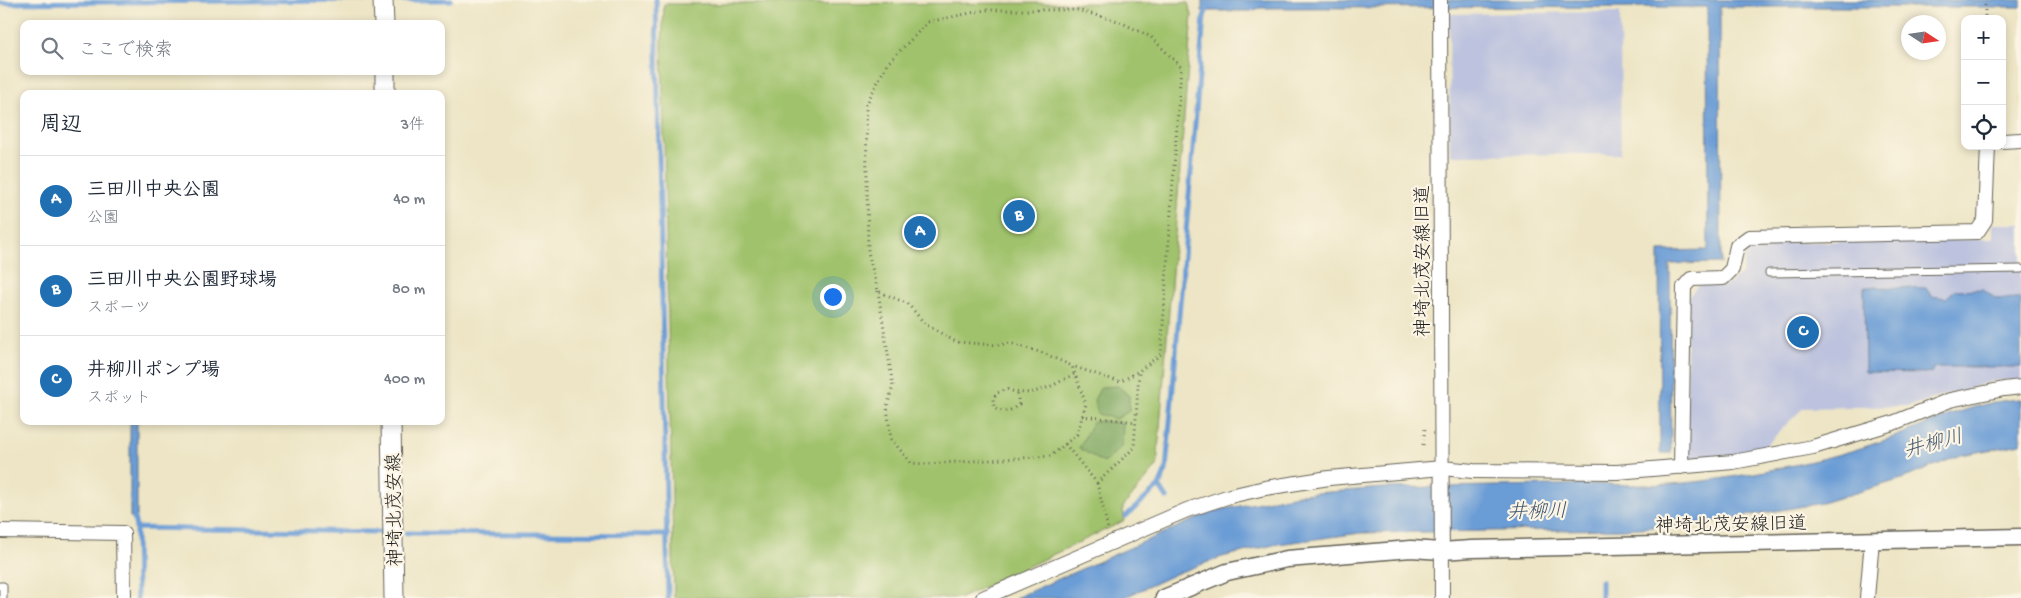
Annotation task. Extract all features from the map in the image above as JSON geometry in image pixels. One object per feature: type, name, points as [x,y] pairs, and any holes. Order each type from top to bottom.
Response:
[{"type":"main road","points":[[384,0],[384,20]]},
{"type":"main road","points":[[385,75],[385,90]]},
{"type":"main road","name":"神埼北茂安線","points":[[391,425],[394,598]]},
{"type":"street","name":"神埼北茂安線旧道","points":[[1440,4],[1442,545]]},
{"type":"street","points":[[2006,141],[2021,140]]},
{"type":"street","points":[[1681,467],[1684,287],[1692,279],[1723,278],[1732,269],[1737,246],[1749,237],[1977,232],[1985,220],[1988,150]]},
{"type":"street","points":[[983,598],[1187,510],[1230,496],[1265,488],[1329,478],[1473,471],[1617,472],[1732,462],[1813,447],[1893,422],[1950,400],[2021,387]]},
{"type":"street","points":[[0,531],[123,533],[124,598]]},
{"type":"street","name":"神埼北茂安線旧道","points":[[1164,598],[1227,572],[1287,559],[1442,545],[1471,549],[2021,537]]},
{"type":"street","points":[[1867,598],[1872,540]]},
{"type":"street","points":[[1442,545],[1442,598]]},
{"type":"lane","points":[[1769,273],[2021,269]]},
{"type":"lane","points":[[0,586],[3,586],[3,598]]},
{"type":"path","points":[[1985,0],[1985,15]]},
{"type":"path","points":[[878,291],[908,304],[925,324],[956,342],[998,345],[1010,343],[1043,353],[1072,366],[1120,382],[1139,371],[1161,354],[1181,67],[1151,36],[1118,21],[1078,10],[985,10],[928,22],[888,64],[866,104],[868,252],[878,291],[893,386],[887,407],[891,439],[911,463],[926,464],[1050,456],[1077,434],[1086,404],[1072,366]]},
{"type":"path","points":[[1097,483],[1134,448],[1139,371]]},
{"type":"path","points":[[1017,394],[1019,404],[1012,410],[1003,412],[994,408],[992,399],[997,392],[1007,389],[1017,394],[1045,390],[1074,374]]},
{"type":"path","points":[[1082,416],[1136,422]]},
{"type":"path","points":[[1065,444],[1097,483],[1111,542]]},
{"type":"shaded area","points":[[1620,12],[1621,154],[1450,155],[1449,14]]},
{"type":"shaded area","points":[[1993,224],[2021,224],[2021,380],[1993,381],[1909,406],[1803,408],[1759,452],[1687,461],[1687,299],[1698,285],[1729,284],[1742,274],[1744,256],[1755,243],[1993,239]]},
{"type":"green space","points":[[1188,3],[1192,15],[1157,466],[1123,507],[1124,521],[961,598],[674,598],[662,45],[664,4]]},
{"type":"green space","points":[[1118,386],[1129,396],[1129,411],[1116,419],[1098,414],[1094,400],[1101,387]]},
{"type":"green space","points":[[1101,421],[1123,423],[1122,446],[1104,463],[1079,448],[1092,423]]},
{"type":"water","points":[[1202,0],[2021,0],[2021,7],[1720,7],[1721,263],[1670,264],[1671,453],[1660,453],[1659,251],[1708,250],[1707,7],[1260,8],[1251,11],[1202,11]]},
{"type":"water","points":[[1864,287],[1926,288],[1931,296],[1946,298],[1955,290],[1983,289],[1996,299],[2021,298],[2021,367],[1934,367],[1931,373],[1865,372]]},
{"type":"water","name":"井柳川","points":[[2021,399],[2021,444],[1961,455],[1902,479],[1822,503],[1699,524],[1624,529],[1361,533],[1278,544],[1222,557],[1178,573],[1123,598],[1015,598],[1214,511],[1302,494],[1383,488],[1651,485],[1694,482],[1780,468],[1841,454],[1894,437],[1965,410],[2002,401]]},
{"type":"water","points":[[130,425],[137,425],[137,517],[130,517]]},
{"type":"waterway","points":[[0,3],[366,0]]},
{"type":"waterway","points":[[394,0],[451,0]]},
{"type":"waterway","points":[[656,0],[668,598]]},
{"type":"waterway","points":[[1167,498],[1159,486],[1166,470],[1204,17],[1208,6]]},
{"type":"waterway","points":[[1126,516],[1159,486]]},
{"type":"waterway","points":[[134,517],[136,528],[137,598]]},
{"type":"waterway","points":[[136,528],[382,532]]},
{"type":"waterway","points":[[406,533],[668,535]]},
{"type":"waterway","points":[[1601,581],[1601,598]]},
{"type":"place","name":"三田川中央公園野球場","points":[[1019,216]]},
{"type":"place","name":"三田川中央公園","points":[[920,232]]},
{"type":"place","name":"井柳川ポンプ場","points":[[1803,332]]}]
